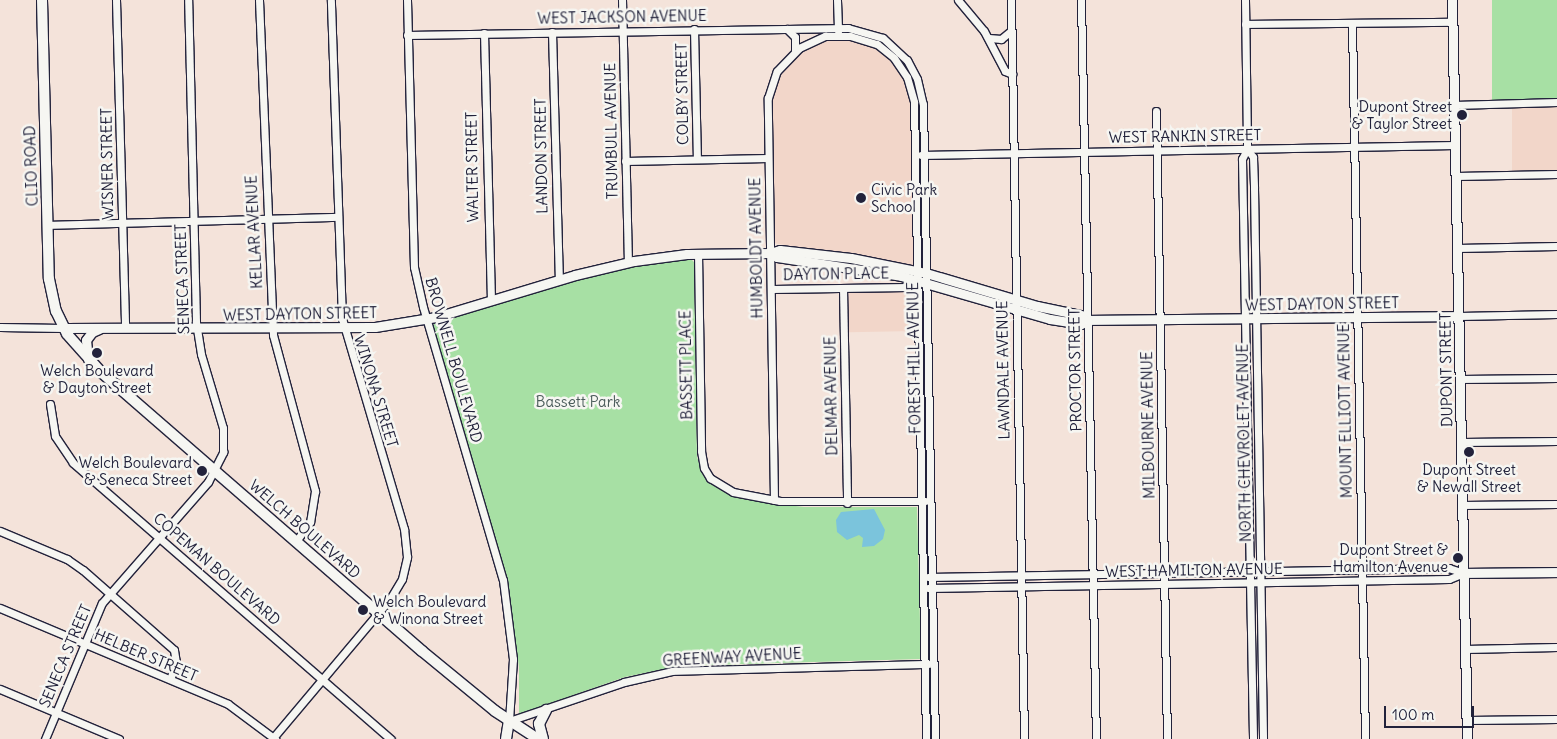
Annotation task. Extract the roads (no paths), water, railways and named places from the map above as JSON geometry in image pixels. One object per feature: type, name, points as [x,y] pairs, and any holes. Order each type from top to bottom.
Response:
[{"type":"main road","name":"CLIO ROAD","points":[[42,0],[50,287],[64,328]]},
{"type":"main road","name":"WELCH BOULEVARD","points":[[64,328],[89,361],[378,613],[509,721],[538,739]]},
{"type":"main road","points":[[543,739],[539,724],[546,710]]},
{"type":"main road","points":[[506,739],[509,721]]},
{"type":"street","name":"WISNER STREET","points":[[116,0],[124,328]]},
{"type":"street","name":"SENECA STREET","points":[[45,739],[102,603],[160,538],[215,471],[223,452],[223,428],[197,328],[188,0]]},
{"type":"street","name":"KELLAR AVENUE","points":[[260,0],[272,329],[315,486],[312,518],[296,541]]},
{"type":"street","name":"WINONA STREET","points":[[273,738],[321,678],[378,613],[403,575],[406,540],[343,329],[337,217],[331,0]]},
{"type":"street","name":"BROWNELL BOULEVARD","points":[[407,0],[412,243],[426,319],[503,580],[513,653],[509,721]]},
{"type":"street","name":"TRUMBULL AVENUE","points":[[622,0],[628,262]]},
{"type":"street","points":[[837,0],[838,31]]},
{"type":"street","points":[[958,0],[989,38],[1005,71],[1012,74]]},
{"type":"street","name":"LAWNDALE AVENUE","points":[[1011,0],[1024,739]]},
{"type":"street","name":"PROCTOR STREET","points":[[1081,0],[1096,739]]},
{"type":"street","name":"NORTH CHEVROLET AVENUE","points":[[1245,0],[1248,149],[1253,159],[1263,739]]},
{"type":"street","name":"DUPONT STREET","points":[[1452,0],[1467,739]]},
{"type":"street","points":[[1245,24],[1452,22]]},
{"type":"street","name":"MOUNT ELLIOTT AVENUE","points":[[1352,23],[1365,739]]},
{"type":"street","points":[[786,28],[794,33],[795,50]]},
{"type":"street","name":"WEST JACKSON AVENUE","points":[[407,34],[786,28],[838,31]]},
{"type":"street","name":"FOREST HILL AVENUE","points":[[838,31],[855,28],[878,36],[894,47],[910,65],[923,100],[925,195],[918,323],[926,739]]},
{"type":"street","name":"COLBY STREET","points":[[694,29],[697,159]]},
{"type":"street","name":"HUMBOLDT AVENUE","points":[[774,500],[772,289],[768,158],[769,92],[777,71],[795,50],[815,39],[838,31]]},
{"type":"street","name":"FOREST HILL AVENUE","points":[[838,31],[877,44],[894,58],[905,72],[914,102],[916,195],[927,323],[935,739]]},
{"type":"street","points":[[989,38],[1001,39],[1011,31]]},
{"type":"street","name":"LANDON STREET","points":[[552,32],[559,280]]},
{"type":"street","name":"WALTER STREET","points":[[484,33],[490,301]]},
{"type":"street","points":[[1454,105],[1557,102]]},
{"type":"street","name":"MILBOURNE AVENUE","points":[[1156,111],[1167,739]]},
{"type":"street","name":"WEST RANKIN STREET","points":[[916,155],[1455,145]]},
{"type":"street","name":"NORTH CHEVROLET AVENUE","points":[[1248,149],[1242,158],[1253,739]]},
{"type":"street","points":[[625,161],[768,158]]},
{"type":"street","points":[[1456,176],[1557,174]]},
{"type":"street","points":[[916,195],[925,195]]},
{"type":"street","points":[[48,225],[337,217]]},
{"type":"street","points":[[1457,248],[1557,246]]},
{"type":"street","name":"WEST DAYTON STREET","points":[[0,327],[343,329],[426,319],[628,262],[698,253],[770,253],[780,250],[922,277],[1080,315],[1088,320]]},
{"type":"street","name":"BASSETT PLACE","points":[[698,253],[701,451],[707,475],[728,490],[774,500]]},
{"type":"street","points":[[1244,256],[1254,256]]},
{"type":"street","name":"WEST DAYTON STREET","points":[[922,277],[1016,310],[1076,324],[1088,320],[1245,320],[1557,314]]},
{"type":"street","name":"DAYTON PLACE","points":[[772,289],[907,287],[922,277]]},
{"type":"street","name":"DELMAR AVENUE","points":[[843,288],[846,503]]},
{"type":"street","points":[[918,323],[927,323]]},
{"type":"street","points":[[89,361],[86,340],[92,332],[102,328]]},
{"type":"street","points":[[1460,379],[1557,378]]},
{"type":"street","points":[[920,392],[929,392]]},
{"type":"street","name":"COPEMAN BOULEVARD","points":[[50,404],[54,432],[69,458],[391,739]]},
{"type":"street","points":[[1461,442],[1557,441]]},
{"type":"street","points":[[1247,448],[1258,448]]},
{"type":"street","points":[[774,500],[846,503],[931,501]]},
{"type":"street","points":[[1462,505],[1557,504]]},
{"type":"street","points":[[0,531],[67,559],[110,594],[174,650],[176,662],[170,679]]},
{"type":"street","name":"WEST HAMILTON AVENUE","points":[[923,578],[1452,568],[1464,573]]},
{"type":"street","name":"WEST HAMILTON AVENUE","points":[[923,588],[1449,579],[1464,573],[1557,572]]},
{"type":"street","name":"HELBER STREET","points":[[0,608],[237,708],[273,738]]},
{"type":"street","points":[[1465,648],[1557,647]]},
{"type":"street","name":"GREENWAY AVENUE","points":[[509,721],[624,682],[672,671],[934,664]]},
{"type":"street","points":[[0,689],[119,739]]},
{"type":"street","points":[[1252,715],[1263,715]]},
{"type":"street","points":[[1467,720],[1557,719]]},
{"type":"water","points":[[874,509],[885,530],[883,539],[874,546],[862,547],[863,538],[859,535],[847,540],[837,532],[836,520],[841,512]]},
{"type":"place","name":"Dupont Street & Taylor Street","points":[[1462,115]]},
{"type":"place","name":"Civic Park School","points":[[861,198]]},
{"type":"place","name":"Welch Boulevard & Dayton Street","points":[[97,353]]},
{"type":"place","name":"Dupont Street & Newall Street","points":[[1469,452]]},
{"type":"place","name":"Welch Boulevard & Seneca Street","points":[[202,471]]},
{"type":"place","name":"Dupont Street & Hamilton Avenue","points":[[1458,558]]},
{"type":"place","name":"Welch Boulevard & Winona Street","points":[[363,610]]},
{"type":"park label","name":"Bassett Park","points":[[578,402]]}]
